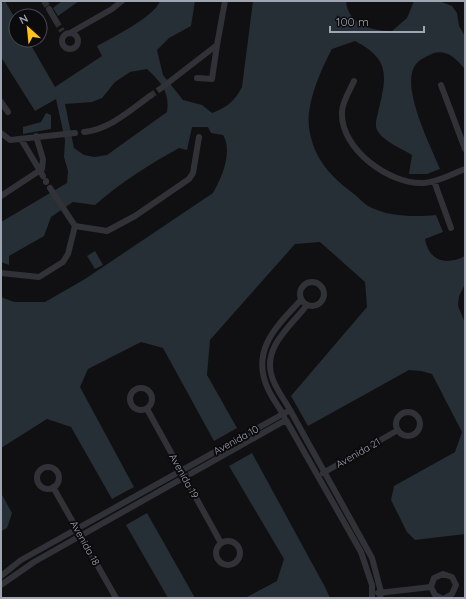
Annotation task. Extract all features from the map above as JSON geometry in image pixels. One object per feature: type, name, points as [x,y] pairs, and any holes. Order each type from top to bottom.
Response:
[{"type":"street","points":[[65,33],[112,9],[122,1]]},
{"type":"street","points":[[197,78],[212,79],[225,1]]},
{"type":"street","points":[[49,9],[56,21]]},
{"type":"street","points":[[160,88],[217,45]]},
{"type":"street","points":[[354,81],[342,111],[343,127],[350,142],[362,155],[397,179],[412,182],[434,181],[465,169]]},
{"type":"street","points":[[441,85],[465,149]]},
{"type":"street","points":[[84,132],[98,130],[109,125],[150,96]]},
{"type":"street","points":[[1,102],[8,112]]},
{"type":"street","points":[[1,133],[10,140],[74,133]]},
{"type":"street","points":[[36,136],[44,159],[44,177]]},
{"type":"street","points":[[51,189],[75,226],[107,231],[135,216],[189,179],[193,173],[199,137]]},
{"type":"street","points":[[22,139],[44,177]]},
{"type":"street","points":[[1,196],[44,177]]},
{"type":"street","points":[[434,181],[451,228]]},
{"type":"street","points":[[1,273],[39,277],[64,262],[68,254],[75,226]]},
{"type":"street","points":[[311,282],[322,287],[324,294],[321,302],[315,306],[307,305],[301,300],[300,292],[304,285],[311,282]]},
{"type":"street","points":[[301,300],[267,340],[262,357],[268,388],[361,552],[367,569],[372,595],[431,587]]},
{"type":"street","points":[[307,305],[274,344],[270,355],[269,367],[272,378],[372,558],[380,595]]},
{"type":"street","name":"Avenida 19","points":[[147,409],[221,543]]},
{"type":"street","name":"Avenida 10","points":[[1,576],[21,560],[290,410]]},
{"type":"street","name":"Avenida 10","points":[[1,585],[34,562],[294,416]]},
{"type":"street","name":"Avenida 21","points":[[318,476],[398,430]]},
{"type":"street","points":[[231,443],[234,450]]},
{"type":"street","name":"Avenida 18","points":[[53,487],[116,598]]},
{"type":"street","points":[[128,500],[132,507]]},
{"type":"street","points":[[441,598],[435,595],[431,587],[434,578],[443,574],[452,577],[455,590],[452,594],[445,598]]},
{"type":"shaded area","points":[[5,1],[9,8],[8,48],[33,48],[55,87],[102,56],[97,46],[142,20],[150,14],[160,1],[195,1],[191,26],[169,38],[157,50],[163,75],[183,100],[202,105],[212,113],[222,109],[230,103],[242,87],[253,1],[346,1],[351,15],[356,21],[369,28],[384,31],[392,31],[407,18],[414,1],[439,1],[452,6],[457,13],[459,26],[465,36],[465,69],[452,56],[439,52],[434,53],[420,60],[416,64],[412,74],[411,86],[418,116],[440,169],[427,174],[409,174],[412,155],[385,139],[377,131],[376,121],[383,90],[383,71],[381,63],[375,55],[355,41],[332,49],[323,66],[312,97],[309,127],[314,148],[324,165],[337,180],[366,204],[386,213],[403,216],[436,215],[443,232],[425,239],[430,252],[439,260],[445,261],[451,261],[465,256],[465,284],[459,296],[458,306],[465,323],[465,534],[415,540],[407,532],[391,500],[394,486],[455,452],[462,432],[432,374],[409,370],[308,426],[291,396],[367,307],[365,282],[320,242],[295,244],[210,340],[207,375],[237,428],[214,441],[163,348],[141,342],[88,369],[80,387],[134,487],[112,499],[71,427],[47,419],[1,448],[1,297],[14,302],[45,302],[85,279],[213,193],[223,172],[227,149],[226,141],[223,135],[211,133],[208,127],[192,127],[187,150],[179,148],[157,161],[136,174],[95,205],[73,202],[51,217],[44,236],[9,256],[9,265],[1,262],[1,222],[67,183],[68,171],[64,157],[65,140],[56,99],[35,111],[1,57],[1,4]],"holes":[[[147,69],[160,83],[166,93],[168,105],[167,112],[107,155],[94,157],[84,155],[74,148],[65,104],[92,102],[102,98],[115,82],[130,72]]]},
{"type":"shaded area","points":[[62,1],[79,1],[58,16],[53,8]]},
{"type":"shaded area","points":[[46,113],[51,115],[51,129],[23,134],[23,127],[41,122]]},
{"type":"shaded area","points":[[95,251],[103,265],[95,269],[87,256]]},
{"type":"shaded area","points":[[252,453],[330,598],[245,598],[277,581],[284,559],[229,466]]},
{"type":"shaded area","points":[[1,493],[12,513],[7,528],[1,531]]},
{"type":"shaded area","points":[[147,513],[195,598],[168,598],[126,525]]},
{"type":"tunnel","points":[[44,1],[49,9]]},
{"type":"tunnel","points":[[56,21],[62,31]]},
{"type":"tunnel","points":[[150,96],[160,89]]}]
